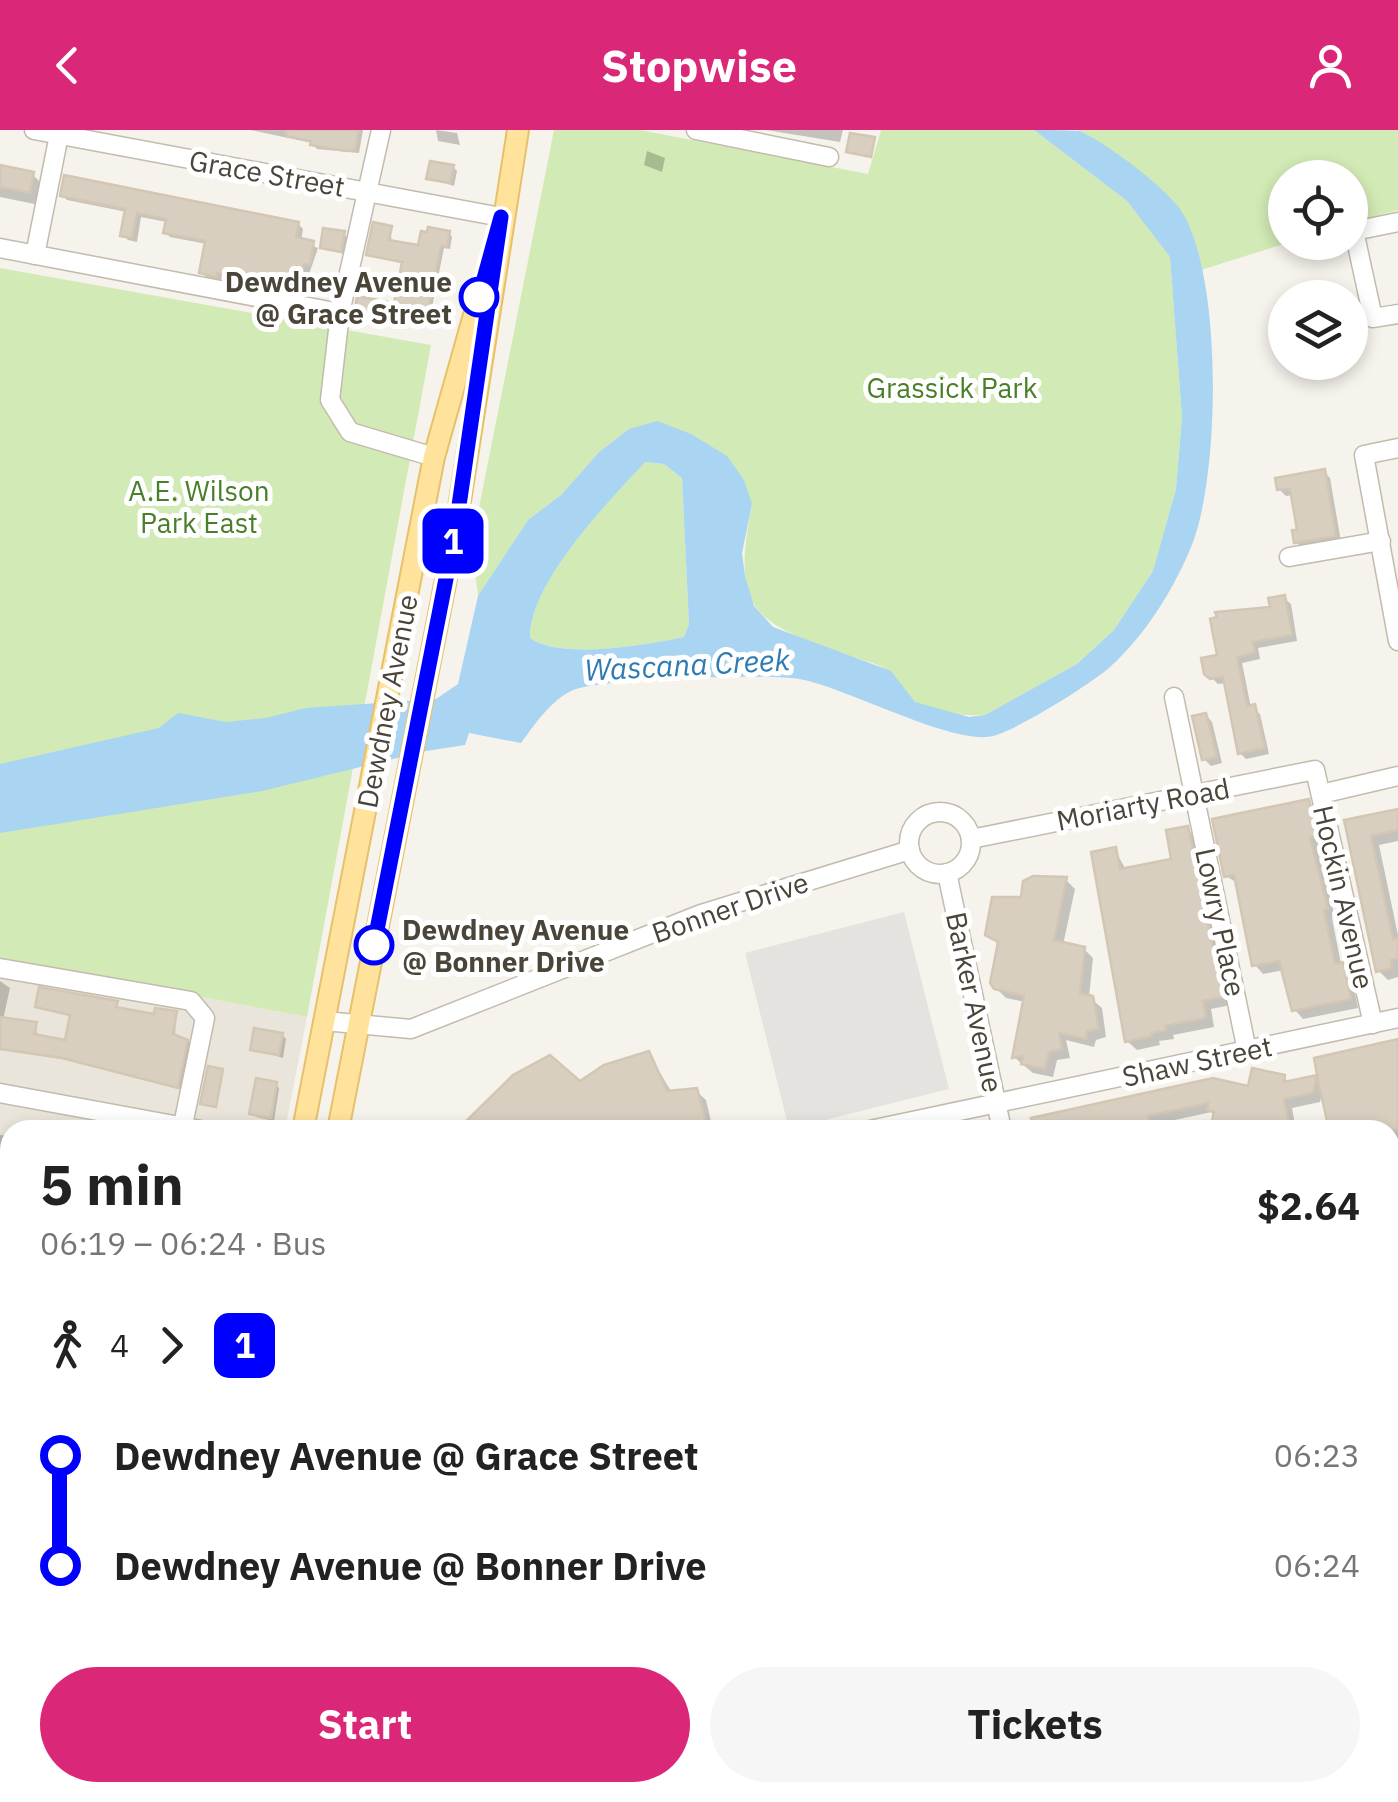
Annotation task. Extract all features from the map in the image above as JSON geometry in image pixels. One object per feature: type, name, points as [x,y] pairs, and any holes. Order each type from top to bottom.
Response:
[{"type":"main road","name":"Dewdney Avenue","points":[[340,1120],[455,533],[501,217],[518,130]]},
{"type":"main road","name":"Dewdney Avenue","points":[[304,1120],[434,457],[501,217]]},
{"type":"street","name":"Grace Street","points":[[34,130],[501,217]]},
{"type":"street","points":[[382,130],[340,313],[330,400],[350,432],[434,457]]},
{"type":"street","points":[[696,130],[829,156]]},
{"type":"street","points":[[35,255],[70,134]]},
{"type":"street","points":[[1398,222],[1354,231],[1373,318],[1398,314]]},
{"type":"street","points":[[0,248],[340,313]]},
{"type":"street","points":[[1398,448],[1364,455],[1398,642]]},
{"type":"street","points":[[1289,557],[1381,542]]},
{"type":"street","name":"Lowry Place","points":[[1174,697],[1247,1051]]},
{"type":"street","name":"Moriarty Road","points":[[971,840],[1315,770]]},
{"type":"street","name":"Hockin Avenue","points":[[1315,770],[1373,1024]]},
{"type":"street","points":[[1321,794],[1398,776]]},
{"type":"street","points":[[931,813],[951,813],[960,818],[971,840],[964,864],[948,874],[925,870],[910,850],[914,825],[931,813]]},
{"type":"street","name":"Bonner Drive","points":[[324,1021],[358,1028],[411,1029],[700,914],[910,850]]},
{"type":"street","name":"Barker Avenue","points":[[948,874],[1000,1120]]},
{"type":"street","points":[[0,968],[191,1001],[205,1018],[190,1120]]},
{"type":"street","name":"Shaw Street","points":[[917,1120],[1398,1018]]},
{"type":"street","points":[[0,1093],[142,1120]]},
{"type":"shaded area","points":[[904,912],[949,1089],[825,1120],[787,1120],[745,953]]},
{"type":"shaded area","points":[[0,959],[307,1017],[287,1120],[0,1120]]},
{"type":"green space","name":"Grassick Park","points":[[554,130],[640,130],[868,174],[881,130],[1034,130],[1127,201],[1170,257],[1182,417],[1176,489],[1153,571],[1114,630],[1077,664],[985,715],[954,714],[921,705],[905,694],[893,675],[882,667],[812,642],[768,619],[755,606],[747,589],[746,539],[752,504],[629,429],[599,452],[561,495],[528,520],[478,596],[472,543]]},
{"type":"green space","points":[[1077,130],[1398,130],[1398,210],[1368,218],[1368,160],[1268,160],[1268,249],[1201,270],[1184,222],[1171,203],[1120,157]]},
{"type":"green space","name":"A.E. Wilson Park East","points":[[0,268],[431,345],[307,1017],[0,959]]},
{"type":"green space","points":[[644,462],[664,464],[682,478],[689,624],[684,637],[627,647],[582,649],[544,645],[530,638],[533,616],[556,569]]},
{"type":"water","name":"Wascana Creek","points":[[1034,130],[1079,131],[1118,154],[1172,200],[1194,239],[1204,278],[1213,372],[1202,510],[1178,576],[1135,641],[1101,675],[1036,716],[993,736],[975,737],[799,679],[721,677],[614,683],[573,690],[557,700],[521,743],[469,733],[465,745],[262,791],[0,833],[0,764],[159,728],[178,713],[226,722],[306,708],[436,699],[458,684],[478,596],[528,520],[561,495],[599,452],[629,429],[657,421],[691,434],[727,456],[744,480],[752,504],[742,553],[745,576],[754,606],[773,627],[891,671],[915,702],[969,717],[985,715],[1077,664],[1114,630],[1153,571],[1176,489],[1182,417],[1170,257],[1127,201]],"holes":[[[645,462],[664,464],[682,478],[689,624],[684,637],[627,647],[582,649],[543,645],[530,638],[542,593],[573,544]]]},
{"type":"building","points":[[286,130],[359,130],[355,150],[347,151],[310,145],[311,141],[286,136]]},
{"type":"building","points":[[850,133],[875,137],[871,157],[846,152]]},
{"type":"building","points":[[430,161],[454,165],[450,183],[426,179]]},
{"type":"building","points":[[0,165],[34,172],[30,193],[0,187]]},
{"type":"building","points":[[64,175],[299,222],[296,237],[314,241],[310,265],[304,264],[299,289],[199,273],[205,241],[163,233],[166,219],[137,213],[132,238],[120,236],[125,209],[60,196]]},
{"type":"building","points":[[373,222],[392,226],[389,240],[418,245],[421,231],[427,232],[428,227],[450,231],[447,247],[441,246],[425,325],[355,308],[357,296],[394,303],[402,262],[366,255]]},
{"type":"building","points":[[323,228],[345,231],[341,252],[320,248]]},
{"type":"building","points":[[1325,469],[1336,536],[1294,543],[1292,530],[1297,530],[1290,489],[1277,490],[1275,478]]},
{"type":"building","points":[[1285,595],[1292,635],[1253,642],[1255,653],[1237,657],[1247,706],[1255,704],[1265,748],[1238,754],[1223,677],[1210,679],[1204,674],[1201,658],[1217,655],[1210,619],[1217,617],[1215,612],[1270,607],[1268,598]]},
{"type":"building","points":[[1206,713],[1217,757],[1202,760],[1192,716]]},
{"type":"building","points":[[1309,799],[1317,836],[1310,838],[1328,909],[1324,910],[1335,964],[1343,962],[1351,999],[1292,1011],[1279,961],[1252,966],[1234,875],[1224,877],[1212,819]]},
{"type":"building","points":[[1398,809],[1398,830],[1371,836],[1393,939],[1398,938],[1398,959],[1391,960],[1392,968],[1376,972],[1344,820]]},
{"type":"building","points":[[1188,826],[1223,997],[1203,1001],[1206,1018],[1165,1026],[1166,1030],[1152,1036],[1125,1042],[1091,852],[1116,847],[1120,869],[1171,859],[1166,830]]},
{"type":"building","points":[[1033,876],[1067,877],[1054,940],[1085,947],[1080,993],[1093,996],[1099,1029],[1087,1031],[1086,1039],[1059,1033],[1062,1049],[1049,1052],[1045,1069],[1021,1064],[1023,1056],[1012,1058],[1024,996],[994,989],[990,983],[998,942],[985,935],[992,897],[1021,897],[1023,881]]},
{"type":"building","points":[[39,987],[118,1001],[116,1007],[154,1014],[155,1008],[177,1011],[173,1034],[188,1040],[178,1088],[62,1058],[0,1049],[0,1017],[37,1022],[34,1034],[65,1040],[70,1015],[35,1007]]},
{"type":"building","points":[[254,1028],[283,1033],[279,1055],[250,1050]]},
{"type":"building","points":[[1398,1039],[1398,1120],[1327,1120],[1317,1076],[1313,1093],[1284,1099],[1288,1120],[1212,1120],[1214,1112],[1207,1110],[1208,1103],[1148,1116],[1149,1120],[1031,1118],[1213,1078],[1248,1086],[1252,1068],[1285,1075],[1284,1082],[1317,1075],[1314,1058]]},
{"type":"building","points":[[649,1051],[667,1091],[697,1088],[705,1120],[467,1120],[513,1075],[550,1055],[580,1081],[604,1065]]},
{"type":"building","points":[[208,1066],[223,1069],[216,1107],[200,1104]]},
{"type":"building","points":[[256,1078],[277,1082],[271,1118],[249,1114]]},
{"type":"bus line","name":"1","points":[[374,945],[455,533],[501,217],[479,297]]},
{"type":"place","name":"Dewdney Avenue @ Grace Street","points":[[479,297]]},
{"type":"place","name":"Dewdney Avenue @ Bonner Drive","points":[[374,945]]}]
